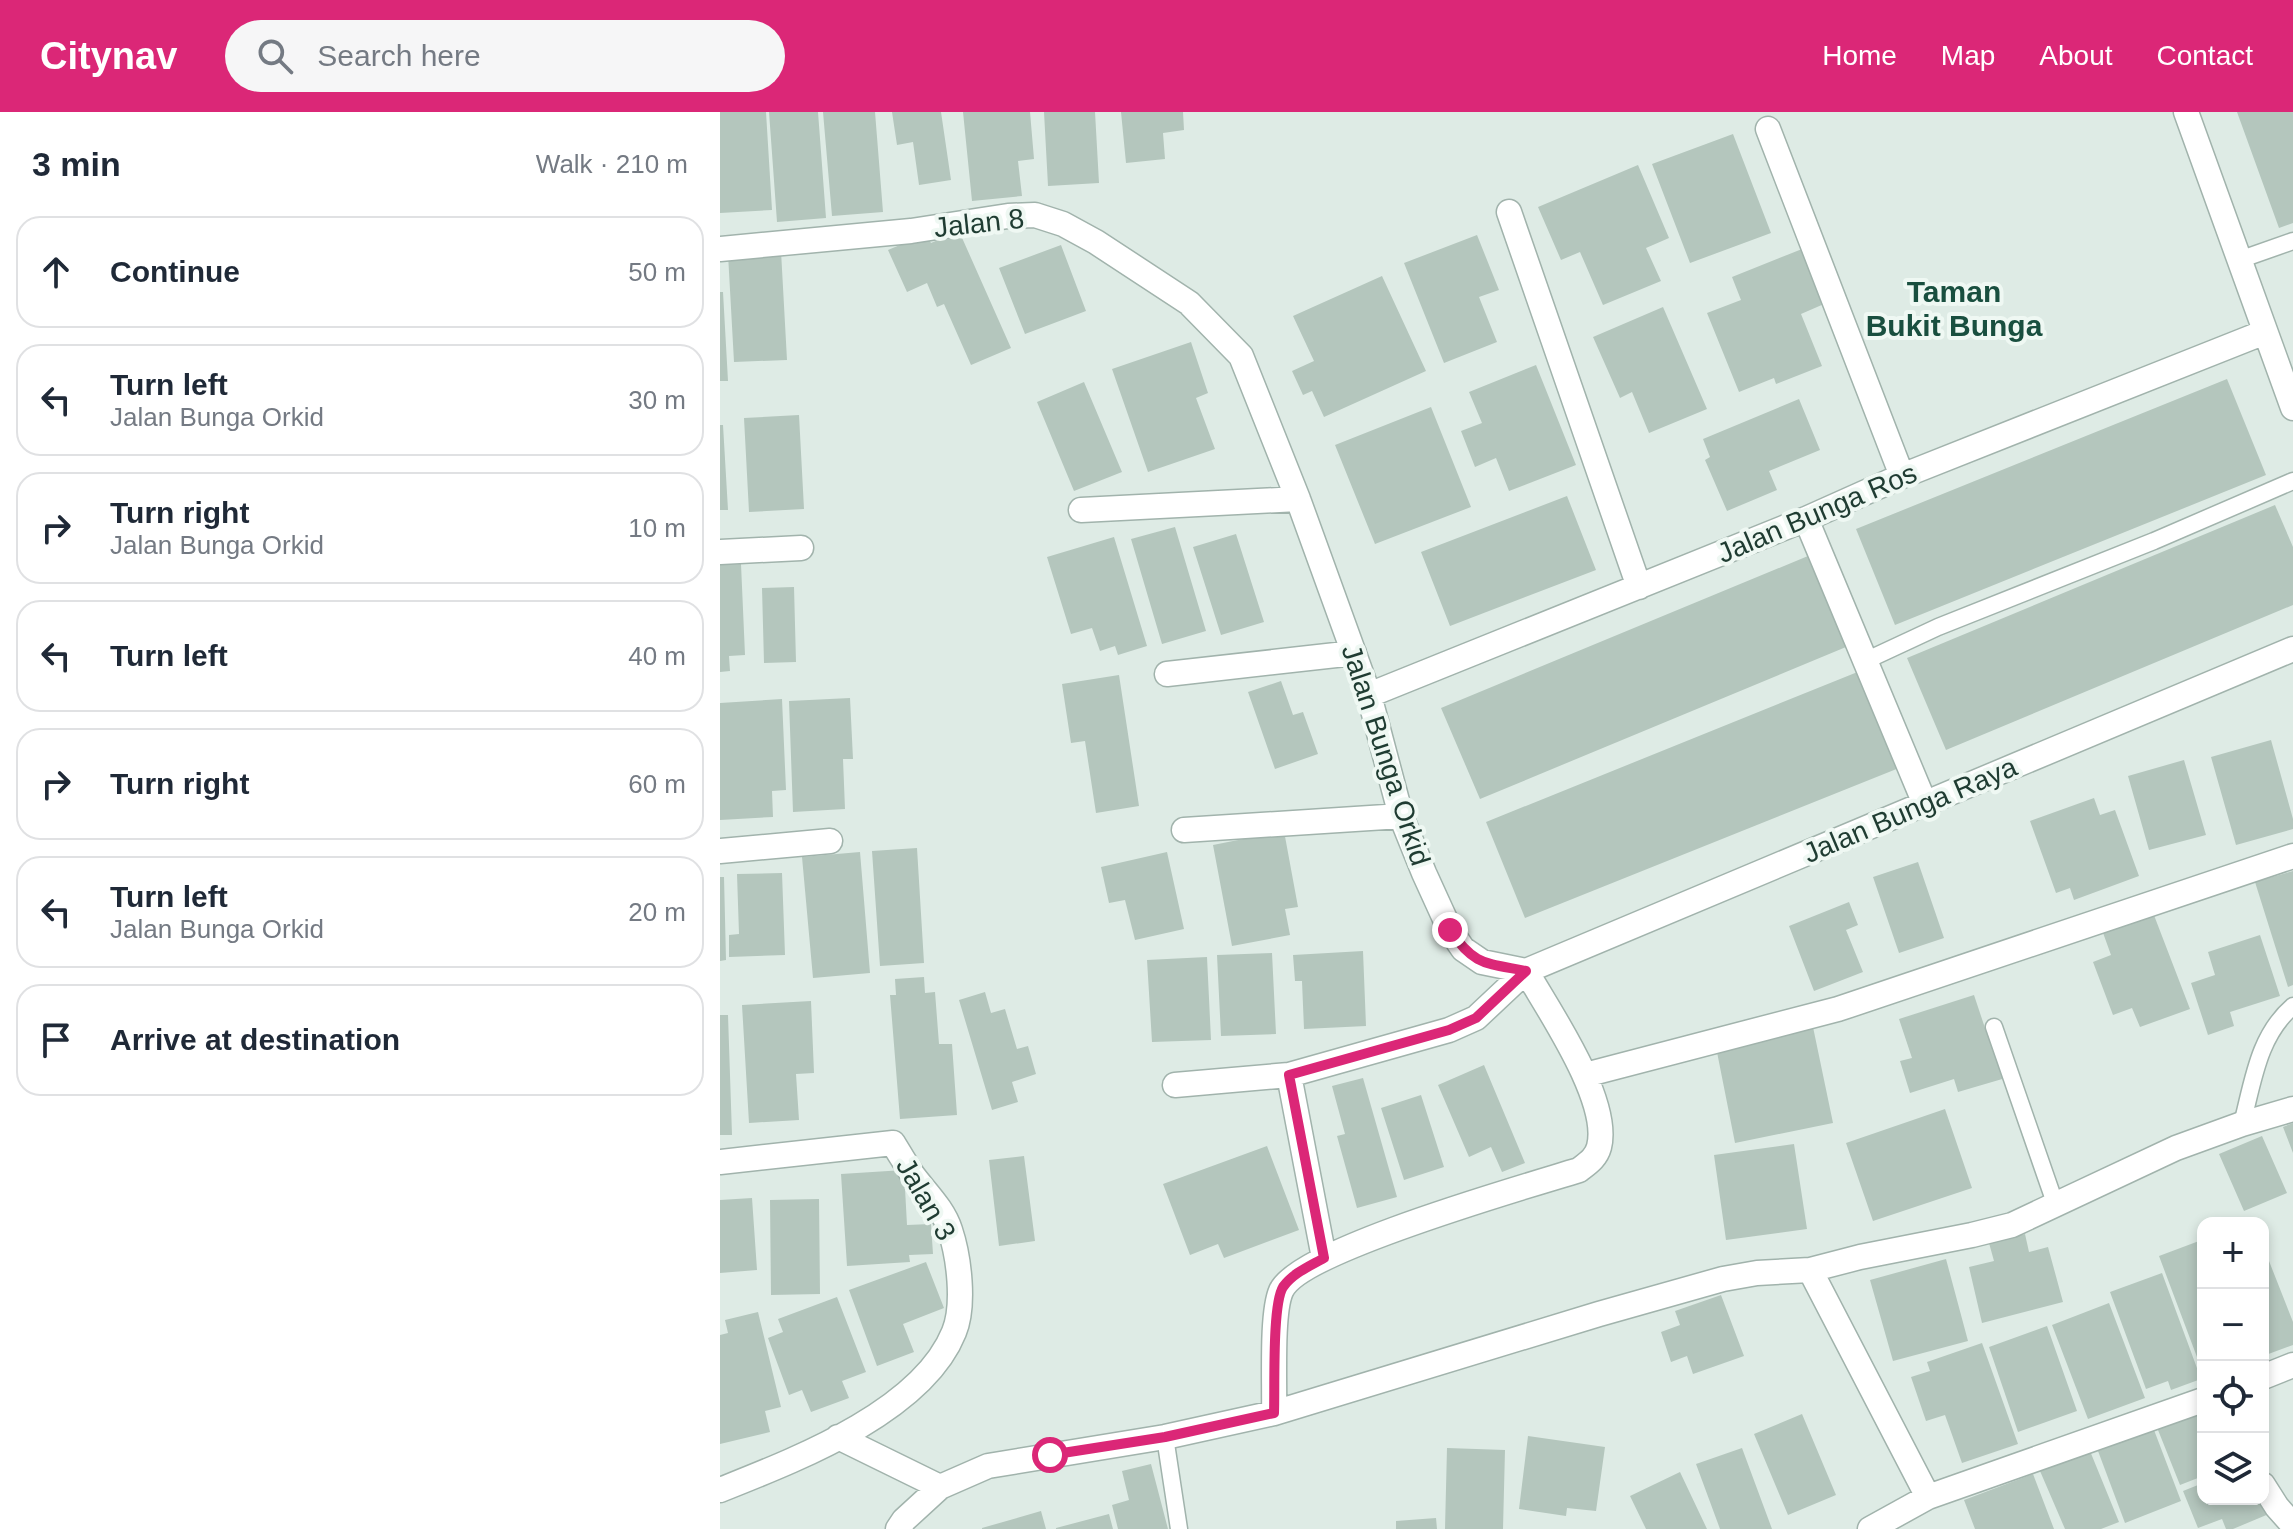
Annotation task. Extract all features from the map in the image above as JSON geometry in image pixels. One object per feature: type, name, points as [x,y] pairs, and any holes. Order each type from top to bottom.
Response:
[{"type":"street","points":[[2186,112],[2293,408]]},
{"type":"street","points":[[1768,129],[1902,476]]},
{"type":"street","points":[[1509,212],[1639,587]]},
{"type":"street","name":"Jalan 8","points":[[720,249],[911,231],[1008,216],[1035,215],[1063,224],[1096,242],[1189,303],[1241,356]]},
{"type":"street","name":"Jalan Bunga Ros","points":[[1369,695],[1806,519],[1902,476],[2265,332]]},
{"type":"street","name":"Jalan Bunga Orkid","points":[[1241,356],[1298,499],[1354,653],[1369,695],[1401,816],[1437,902],[1463,949],[1482,962],[1526,971]]},
{"type":"street","points":[[1081,510],[1298,499]]},
{"type":"street","points":[[1806,519],[1925,804]]},
{"type":"street","points":[[720,552],[801,548]]},
{"type":"street","name":"Jalan Bunga Raya","points":[[1526,971],[2293,649]]},
{"type":"street","points":[[1167,674],[1354,653]]},
{"type":"street","points":[[1184,830],[1401,816]]},
{"type":"street","points":[[720,851],[830,841]]},
{"type":"street","points":[[1585,1075],[1838,1009],[2293,856]]},
{"type":"street","points":[[1175,1085],[1289,1075],[1449,1030],[1476,1018],[1526,971],[1585,1075],[1599,1120],[1599,1146],[1595,1157],[1579,1170],[1371,1237],[1293,1276],[1282,1289],[1277,1307],[1274,1413]]},
{"type":"street","points":[[1289,1075],[1324,1258]]},
{"type":"street","points":[[898,1529],[940,1487],[988,1466],[1165,1437],[1274,1413],[1723,1279],[1757,1273],[1810,1270],[2012,1225],[2176,1148],[2293,1109]]},
{"type":"street","name":"Jalan 3","points":[[720,1162],[893,1143],[949,1226],[958,1257],[960,1288],[955,1331],[935,1366],[895,1404],[838,1437],[720,1490]]},
{"type":"street","points":[[1810,1270],[1928,1497]]},
{"type":"street","points":[[2269,1375],[2293,1365]]},
{"type":"street","points":[[1870,1529],[1928,1497],[2197,1402]]},
{"type":"street","points":[[838,1437],[940,1487]]},
{"type":"street","points":[[2269,1494],[2293,1525]]},
{"type":"lane","points":[[2239,260],[2293,241]]},
{"type":"lane","points":[[1865,661],[1938,627],[2154,541],[2293,481]]},
{"type":"lane","points":[[2242,1124],[2262,1047],[2272,1027],[2293,1006]]},
{"type":"lane","points":[[1994,1027],[2055,1203]]},
{"type":"lane","points":[[1165,1437],[1179,1529]]},
{"type":"building","points":[[720,112],[766,112],[772,210],[720,213]]},
{"type":"building","points":[[769,112],[818,112],[826,218],[777,222]]},
{"type":"building","points":[[823,112],[875,112],[883,212],[832,216]]},
{"type":"building","points":[[892,112],[941,112],[951,180],[919,185],[913,142],[897,145]]},
{"type":"building","points":[[963,112],[1030,112],[1034,159],[1018,161],[1022,196],[972,201]]},
{"type":"building","points":[[1044,112],[1095,112],[1099,183],[1048,186]]},
{"type":"building","points":[[1121,112],[1183,112],[1184,130],[1163,133],[1165,159],[1126,163]]},
{"type":"building","points":[[2237,112],[2293,112],[2293,223],[2279,228]]},
{"type":"building","points":[[1733,134],[1771,233],[1690,263],[1652,164]]},
{"type":"building","points":[[1638,165],[1669,238],[1646,248],[1661,281],[1603,305],[1580,252],[1561,260],[1538,207]]},
{"type":"building","points":[[959,231],[1011,348],[971,365],[944,304],[937,307],[927,283],[907,292],[888,250],[926,234],[931,243]]},
{"type":"building","points":[[1477,235],[1499,290],[1479,297],[1497,342],[1444,363],[1404,263]]},
{"type":"building","points":[[1061,245],[1086,311],[1025,334],[999,268]]},
{"type":"building","points":[[1802,249],[1824,304],[1801,314],[1822,366],[1776,384],[1774,378],[1739,392],[1707,313],[1741,300],[1732,277]]},
{"type":"building","points":[[781,251],[787,360],[734,362],[728,254]]},
{"type":"building","points":[[1382,276],[1426,371],[1324,417],[1312,391],[1303,395],[1292,371],[1314,361],[1293,316]]},
{"type":"building","points":[[720,292],[723,292],[728,381],[720,381]]},
{"type":"building","points":[[1663,307],[1707,409],[1649,433],[1632,392],[1620,398],[1593,337]]},
{"type":"building","points":[[1191,342],[1208,393],[1196,398],[1215,449],[1148,472],[1112,369]]},
{"type":"building","points":[[1536,365],[1576,465],[1509,491],[1496,458],[1475,467],[1461,431],[1482,423],[1469,392]]},
{"type":"building","points":[[2227,379],[2266,475],[1895,625],[1856,529]]},
{"type":"building","points":[[1084,382],[1122,472],[1074,491],[1037,402]]},
{"type":"building","points":[[1799,399],[1820,450],[1769,471],[1777,490],[1727,511],[1705,460],[1710,457],[1703,439]]},
{"type":"building","points":[[1431,407],[1471,507],[1375,544],[1335,445]]},
{"type":"building","points":[[799,415],[804,509],[749,512],[744,418]]},
{"type":"building","points":[[720,425],[723,425],[728,510],[720,510]]},
{"type":"building","points":[[1567,496],[1596,570],[1450,626],[1421,552]]},
{"type":"building","points":[[2275,505],[2293,547],[2293,605],[1946,750],[1907,658]]},
{"type":"building","points":[[1175,527],[1206,631],[1162,644],[1131,539]]},
{"type":"building","points":[[1236,534],[1264,622],[1221,635],[1193,547]]},
{"type":"building","points":[[1114,537],[1147,646],[1118,655],[1115,646],[1100,651],[1092,628],[1071,634],[1047,557]]},
{"type":"building","points":[[1808,556],[1846,647],[1480,799],[1441,708]]},
{"type":"building","points":[[741,564],[745,655],[729,656],[730,671],[720,672],[720,565]]},
{"type":"building","points":[[794,587],[796,662],[764,663],[762,588]]},
{"type":"building","points":[[1865,669],[1904,766],[1525,918],[1486,822]]},
{"type":"building","points":[[1119,675],[1139,806],[1096,813],[1085,741],[1071,743],[1062,684]]},
{"type":"building","points":[[1281,681],[1293,715],[1303,712],[1318,754],[1275,769],[1248,692]]},
{"type":"building","points":[[850,698],[853,759],[843,759],[845,809],[793,812],[789,701]]},
{"type":"building","points":[[782,699],[786,790],[772,791],[773,817],[720,820],[720,703]]},
{"type":"building","points":[[2271,740],[2293,829],[2236,845],[2211,757]]},
{"type":"building","points":[[2184,760],[2206,835],[2149,850],[2128,776]]},
{"type":"building","points":[[2094,798],[2100,815],[2115,810],[2139,876],[2074,900],[2070,888],[2056,893],[2030,821]]},
{"type":"building","points":[[1284,831],[1298,907],[1285,909],[1290,935],[1232,946],[1213,845]]},
{"type":"building","points":[[917,848],[924,963],[880,966],[872,851]]},
{"type":"building","points":[[860,852],[870,973],[813,978],[802,857]]},
{"type":"building","points":[[1167,852],[1184,929],[1135,940],[1125,900],[1109,903],[1101,867]]},
{"type":"building","points":[[1918,862],[1944,938],[1899,953],[1873,877]]},
{"type":"building","points":[[2293,871],[2293,985],[2288,987],[2255,882]]},
{"type":"building","points":[[782,873],[785,955],[729,957],[729,935],[739,934],[737,874]]},
{"type":"building","points":[[720,877],[724,877],[726,960],[720,961]]},
{"type":"building","points":[[1849,902],[1858,925],[1846,930],[1863,972],[1814,991],[1789,926]]},
{"type":"building","points":[[2152,910],[2190,1009],[2140,1027],[2132,1008],[2113,1015],[2093,962],[2111,955],[2102,930]]},
{"type":"building","points":[[2260,935],[2280,996],[2230,1012],[2234,1026],[2208,1035],[2191,983],[2215,975],[2208,952]]},
{"type":"building","points":[[1363,951],[1366,1026],[1304,1029],[1302,981],[1295,981],[1293,955]]},
{"type":"building","points":[[1272,953],[1276,1034],[1221,1036],[1217,955]]},
{"type":"building","points":[[1207,957],[1211,1040],[1152,1042],[1147,960]]},
{"type":"building","points":[[924,977],[925,993],[935,992],[939,1044],[952,1044],[957,1115],[900,1119],[890,995],[896,995],[895,979]]},
{"type":"building","points":[[985,992],[991,1013],[1005,1009],[1017,1049],[1028,1046],[1036,1074],[1012,1082],[1018,1102],[992,1110],[959,1000]]},
{"type":"building","points":[[1974,995],[1987,1034],[1994,1032],[2009,1077],[1958,1092],[1954,1079],[1910,1093],[1900,1061],[1912,1058],[1899,1019]]},
{"type":"building","points":[[811,1001],[814,1073],[796,1074],[799,1120],[749,1123],[742,1005]]},
{"type":"building","points":[[720,1015],[728,1015],[732,1135],[720,1135]]},
{"type":"building","points":[[1813,1027],[1833,1123],[1735,1143],[1716,1047]]},
{"type":"building","points":[[1484,1065],[1525,1163],[1502,1172],[1491,1147],[1469,1157],[1438,1085]]},
{"type":"building","points":[[1363,1078],[1397,1197],[1357,1208],[1337,1136],[1345,1134],[1332,1086]]},
{"type":"building","points":[[1421,1095],[1444,1167],[1404,1180],[1381,1108]]},
{"type":"building","points":[[1945,1109],[1972,1188],[1873,1221],[1846,1143]]},
{"type":"building","points":[[2293,1123],[2293,1153],[2283,1127]]},
{"type":"building","points":[[2262,1136],[2287,1193],[2244,1211],[2219,1154]]},
{"type":"building","points":[[1794,1144],[1807,1229],[1726,1240],[1714,1155]]},
{"type":"building","points":[[1267,1146],[1299,1230],[1224,1258],[1218,1244],[1190,1255],[1163,1184]]},
{"type":"building","points":[[1024,1156],[1035,1241],[999,1246],[989,1160]]},
{"type":"building","points":[[904,1170],[907,1225],[931,1224],[933,1254],[909,1255],[910,1262],[847,1266],[841,1174]]},
{"type":"building","points":[[752,1198],[757,1270],[720,1273],[720,1200]]},
{"type":"building","points":[[819,1199],[820,1294],[771,1295],[770,1200]]},
{"type":"building","points":[[2025,1234],[2029,1252],[2048,1247],[2063,1302],[1982,1323],[1969,1267],[1994,1261],[1989,1243]]},
{"type":"building","points":[[2197,1242],[2197,1357],[2159,1256]]},
{"type":"building","points":[[1946,1259],[1968,1341],[1893,1361],[1870,1280]]},
{"type":"building","points":[[2269,1261],[2293,1322],[2293,1345],[2269,1354]]},
{"type":"building","points":[[926,1262],[944,1308],[903,1324],[914,1352],[877,1366],[849,1290]]},
{"type":"building","points":[[2162,1273],[2197,1368],[2197,1380],[2171,1390],[2168,1381],[2146,1389],[2110,1292]]},
{"type":"building","points":[[1721,1295],[1744,1356],[1693,1374],[1687,1356],[1671,1362],[1661,1332],[1680,1325],[1675,1311]]},
{"type":"building","points":[[837,1297],[866,1372],[842,1381],[849,1398],[811,1412],[802,1390],[789,1395],[768,1338],[783,1332],[778,1319]]},
{"type":"building","points":[[2109,1303],[2145,1398],[2088,1419],[2052,1325]]},
{"type":"building","points":[[758,1312],[781,1407],[765,1411],[770,1432],[720,1444],[720,1335],[728,1333],[725,1320]]},
{"type":"building","points":[[2047,1326],[2077,1411],[2018,1432],[1989,1347]]},
{"type":"building","points":[[1982,1343],[2018,1444],[1962,1463],[1945,1415],[1926,1421],[1911,1377],[1930,1371],[1927,1362]]},
{"type":"building","points":[[2197,1408],[2197,1478],[2180,1485],[2156,1425]]},
{"type":"building","points":[[1802,1414],[1836,1495],[1788,1515],[1754,1434]]},
{"type":"building","points":[[2154,1430],[2181,1501],[2125,1523],[2098,1451]]},
{"type":"building","points":[[1528,1436],[1605,1447],[1596,1511],[1567,1508],[1566,1516],[1519,1509]]},
{"type":"building","points":[[1447,1448],[1505,1450],[1503,1529],[1445,1529]]},
{"type":"building","points":[[1742,1448],[1772,1529],[1720,1529],[1696,1464]]},
{"type":"building","points":[[2090,1451],[2119,1522],[2101,1529],[2065,1529],[2040,1471]]},
{"type":"building","points":[[1151,1464],[1168,1529],[1118,1529],[1112,1505],[1129,1500],[1122,1471]]},
{"type":"building","points":[[1680,1472],[1707,1529],[1646,1529],[1630,1496]]},
{"type":"building","points":[[2033,1474],[2054,1529],[1975,1529],[1964,1500]]},
{"type":"building","points":[[2197,1485],[2197,1505],[2269,1505],[2276,1511],[2233,1529],[2226,1529],[2222,1519],[2198,1528],[2183,1491]]},
{"type":"building","points":[[1041,1511],[1046,1529],[982,1529],[982,1528]]},
{"type":"building","points":[[1109,1514],[1113,1529],[1056,1529],[1056,1528]]},
{"type":"building","points":[[1436,1518],[1437,1529],[1396,1529],[1396,1521]]},
{"type":"district","name":"Taman Bukit Bunga","points":[[1954,308]]},
{"type":"route","points":[[1050,1455],[1165,1437],[1274,1413],[1277,1307],[1282,1289],[1293,1276],[1324,1258],[1289,1075],[1449,1030],[1476,1018],[1526,971],[1482,962],[1463,949],[1450,930]]}]
